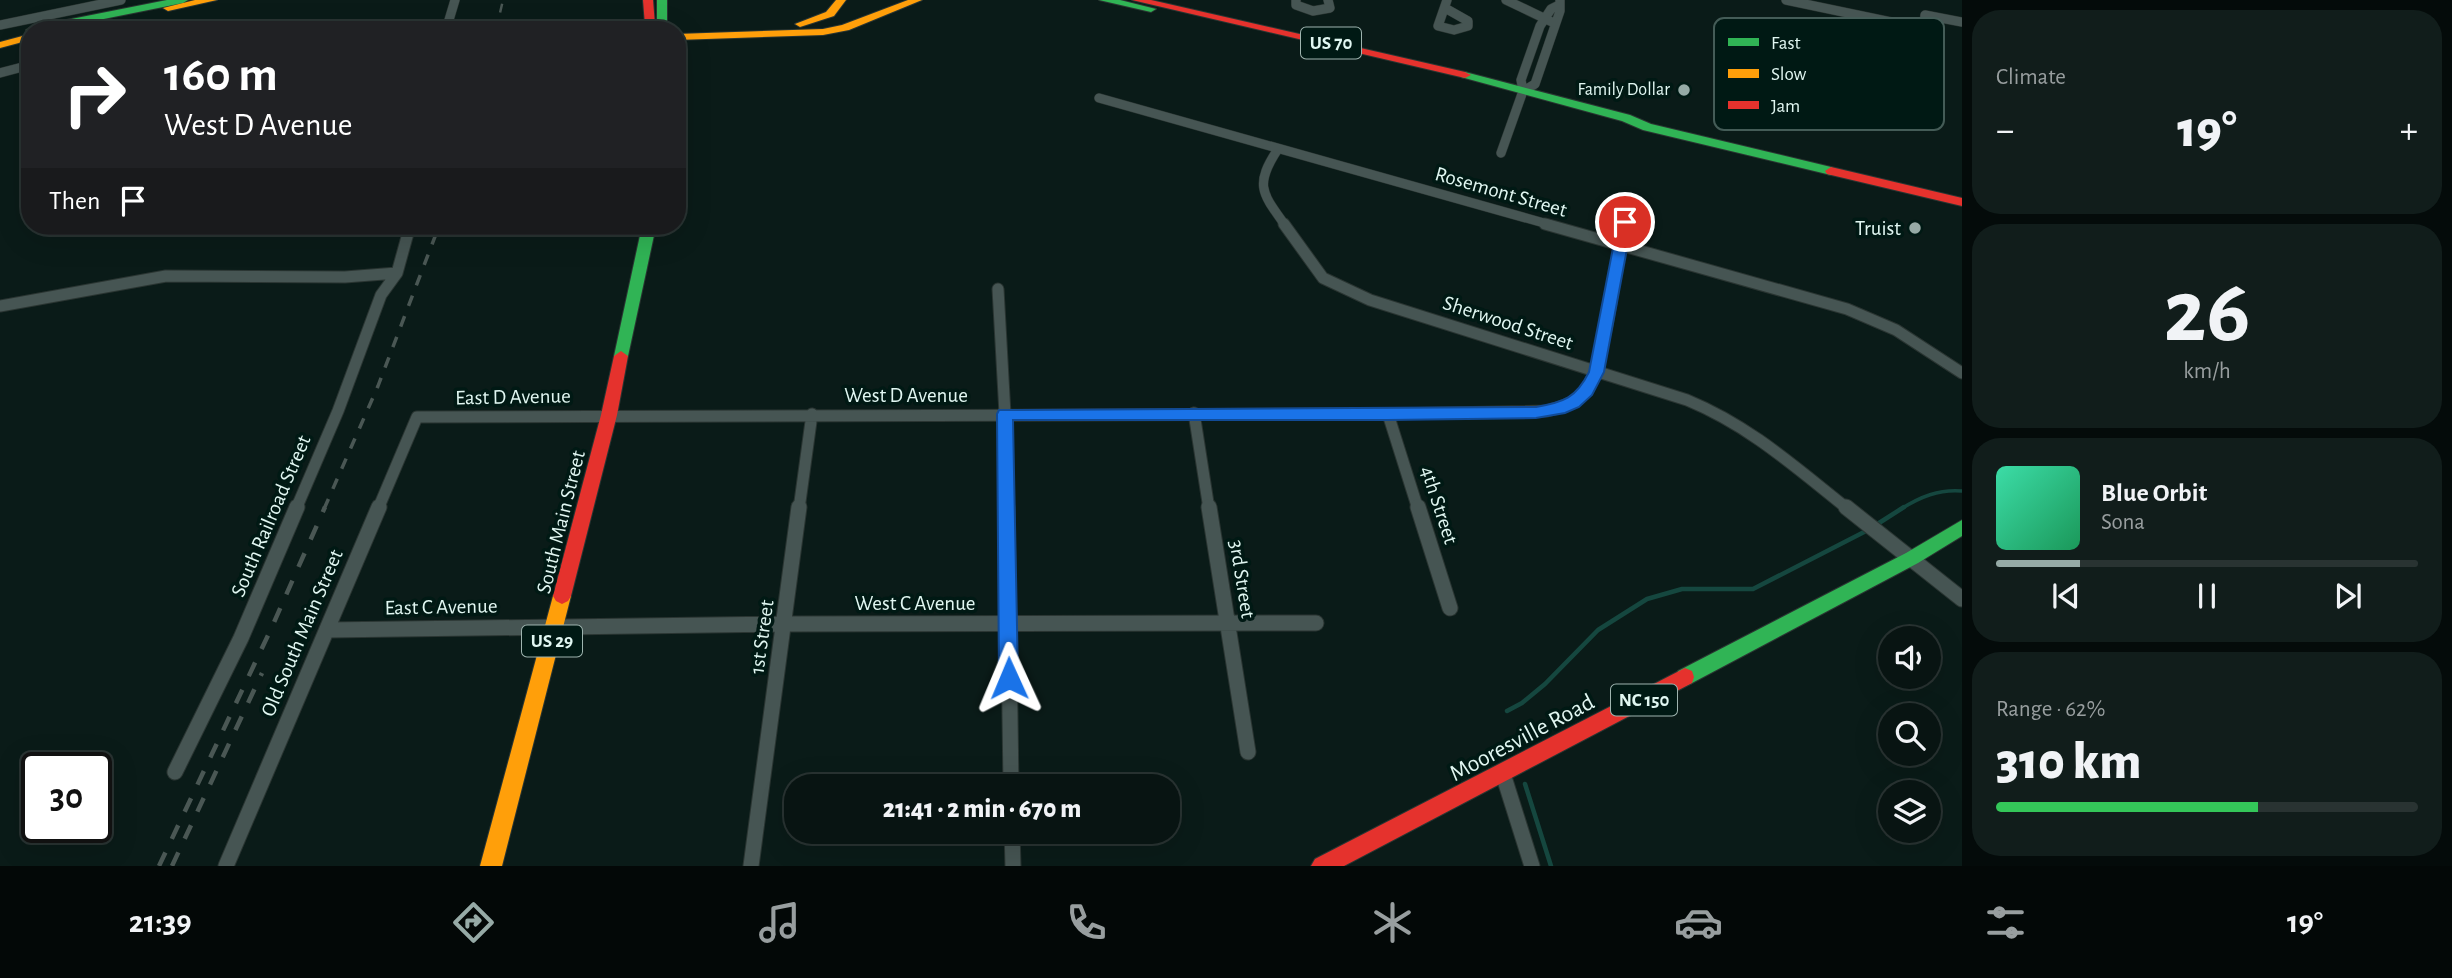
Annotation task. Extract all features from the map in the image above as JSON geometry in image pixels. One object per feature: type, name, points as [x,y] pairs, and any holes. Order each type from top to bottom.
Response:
[{"type":"main road","points":[[76,21],[183,0]]},
{"type":"main road","points":[[107,21],[212,0]]},
{"type":"main road","points":[[648,0],[650,21]]},
{"type":"main road","points":[[662,0],[662,21]]},
{"type":"main road","points":[[686,31],[794,26],[830,14],[841,0]]},
{"type":"main road","points":[[686,37],[822,32],[845,28],[917,0]]},
{"type":"main road","name":"US 70","points":[[1084,0],[1266,33],[1501,90],[1523,92]]},
{"type":"main road","points":[[1104,0],[1266,33]]},
{"type":"main road","name":"US 70","points":[[1137,0],[1238,20],[1501,83],[1523,92],[1626,118],[1647,127],[1962,202]]},
{"type":"main road","points":[[0,37],[21,32]]},
{"type":"main road","points":[[0,45],[21,39]]},
{"type":"main road","name":"US 70","points":[[1626,118],[1651,120],[1962,194]]},
{"type":"main road","name":"South Main Street","points":[[491,866],[556,626],[609,415],[647,235]]},
{"type":"main road","name":"Mooresville Road","points":[[1322,866],[1503,774],[1912,558],[1962,527]]},
{"type":"street","points":[[0,24],[121,0]]},
{"type":"street","points":[[449,21],[455,0]]},
{"type":"street","points":[[1296,0],[1296,5],[1306,11],[1320,12],[1330,8],[1328,0]]},
{"type":"street","points":[[1507,0],[1556,23]]},
{"type":"street","points":[[1786,0],[1875,18]]},
{"type":"street","points":[[1523,92],[1535,84],[1560,11],[1559,2]]},
{"type":"street","points":[[1501,153],[1523,92],[1521,80],[1540,26],[1559,2]]},
{"type":"street","points":[[1924,18],[1924,15],[1940,18]]},
{"type":"street","points":[[1944,19],[1962,22]]},
{"type":"street","points":[[0,73],[21,67]]},
{"type":"street","name":"Rosemont Street","points":[[1100,98],[1860,314],[1896,330],[1962,373]]},
{"type":"street","name":"Sherwood Street","points":[[1278,149],[1262,174],[1263,195],[1323,278],[1360,296],[1687,400],[1723,415],[1752,433],[1962,599]]},
{"type":"street","name":"West D Avenue","points":[[609,415],[1388,414],[1536,412],[1559,409],[1573,403],[1587,391],[1596,372],[1629,198]]},
{"type":"street","name":"South Railroad Street","points":[[175,772],[241,638],[338,411],[381,295],[397,273],[408,235]]},
{"type":"street","points":[[0,306],[166,276],[345,277],[397,273]]},
{"type":"street","points":[[998,289],[1005,414],[1011,774]]},
{"type":"street","name":"3rd Street","points":[[1194,413],[1248,752]]},
{"type":"street","name":"1st Street","points":[[751,866],[812,414]]},
{"type":"street","name":"4th Street","points":[[1388,414],[1450,608]]},
{"type":"street","name":"East D Avenue","points":[[416,417],[609,415]]},
{"type":"street","name":"Old South Main Street","points":[[226,866],[416,417]]},
{"type":"street","name":"West C Avenue","points":[[556,626],[1316,623]]},
{"type":"street","name":"East C Avenue","points":[[327,630],[556,626]]},
{"type":"street","points":[[1503,774],[1532,866]]},
{"type":"street","points":[[1012,844],[1013,866]]},
{"type":"waterway","points":[[1901,509],[1930,495],[1945,491],[1962,491]]},
{"type":"waterway","points":[[1879,523],[1904,507]]},
{"type":"waterway","points":[[1507,711],[1522,703],[1545,684],[1598,630],[1647,599],[1682,589],[1753,589],[1866,531]]},
{"type":"waterway","points":[[1525,784],[1551,866]]},
{"type":"railway","points":[[498,21],[503,0]]},
{"type":"railway","points":[[324,509],[378,386],[436,235]]},
{"type":"railway","points":[[159,866],[271,629],[325,507]]},
{"type":"railway","points":[[172,866],[262,673]]},
{"type":"traffic: fast","points":[[77,21],[183,0]]},
{"type":"traffic: fast","points":[[662,0],[662,21]]},
{"type":"traffic: fast","points":[[1104,0],[1151,9]]},
{"type":"traffic: fast","points":[[1465,75],[1626,118],[1647,127],[1831,171]]},
{"type":"traffic: fast","points":[[621,356],[647,235]]},
{"type":"traffic: fast","points":[[1685,677],[1912,558],[1962,527]]},
{"type":"traffic: slow","points":[[168,8],[212,0]]},
{"type":"traffic: slow","points":[[800,24],[830,14],[841,0]]},
{"type":"traffic: slow","points":[[686,37],[823,32],[845,28],[917,0]]},
{"type":"traffic: slow","points":[[0,45],[21,39]]},
{"type":"traffic: slow","points":[[491,866],[562,596]]},
{"type":"traffic: jam","points":[[648,0],[650,21]]},
{"type":"traffic: jam","points":[[1137,0],[1465,75]]},
{"type":"traffic: jam","points":[[1831,171],[1962,202]]},
{"type":"traffic: jam","points":[[562,596],[609,415],[621,356]]},
{"type":"traffic: jam","points":[[1322,866],[1685,677]]},
{"type":"place","name":"Family Dollar","points":[[1684,90]]},
{"type":"place","name":"Truist","points":[[1915,228]]},
{"type":"route","points":[[1009,678],[1005,414],[1388,414],[1536,412],[1559,409],[1573,403],[1587,391],[1596,372],[1625,222]]}]
